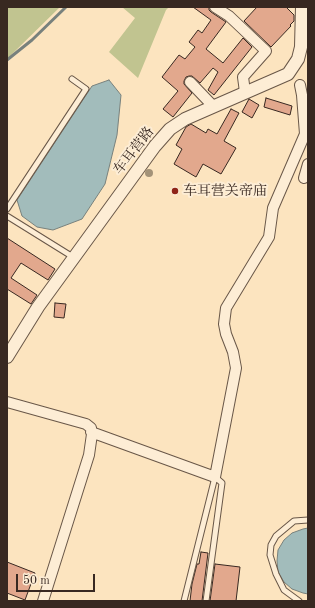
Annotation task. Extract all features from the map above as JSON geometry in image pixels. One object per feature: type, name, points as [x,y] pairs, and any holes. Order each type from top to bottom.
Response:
[{"type":"street","points":[[215,7],[229,16],[266,51],[243,77],[245,92]]},
{"type":"street","points":[[304,9],[301,47],[298,59],[288,74],[300,85],[308,96]]},
{"type":"street","name":"车耳营路","points":[[7,357],[38,306],[155,146],[170,129],[185,119],[288,74]]},
{"type":"street","points":[[190,82],[213,106]]},
{"type":"street","points":[[92,432],[215,477],[236,368],[233,352],[224,324],[226,308],[269,237],[273,208],[305,134],[300,85]]},
{"type":"street","points":[[304,178],[308,164]]},
{"type":"street","points":[[7,402],[86,424],[91,428],[92,432],[89,455],[43,601]]},
{"type":"lane","points":[[7,209],[86,89],[72,79]]},
{"type":"lane","points":[[7,216],[74,258]]},
{"type":"lane","points":[[184,601],[215,477],[222,483],[206,601]]},
{"type":"lane","points":[[299,601],[284,590],[276,574],[270,555],[271,545],[276,536],[294,521],[308,520]]},
{"type":"green space","points":[[7,7],[60,7],[7,59]]},
{"type":"green space","points":[[122,7],[169,7],[166,10],[138,78],[109,52],[135,18]]},
{"type":"water","points":[[109,80],[121,95],[117,135],[105,184],[82,219],[53,230],[37,227],[22,216],[17,200],[92,86]]},
{"type":"water","points":[[308,528],[308,594],[292,589],[284,582],[278,572],[277,561],[278,550],[284,540],[292,533]]},
{"type":"building","points":[[193,7],[209,7],[211,12],[226,22],[206,49],[223,63],[243,38],[252,47],[214,95],[208,90],[218,72],[213,68],[200,83],[192,76],[186,77],[184,84],[192,93],[173,117],[163,109],[178,91],[162,77],[179,55],[185,59],[195,47],[189,42],[198,30],[202,33],[211,20]]},
{"type":"building","points":[[257,7],[286,7],[294,15],[294,21],[290,25],[291,26],[271,47],[244,21]]},
{"type":"building","points":[[266,98],[292,106],[290,115],[264,107]]},
{"type":"building","points":[[249,99],[259,105],[252,118],[242,112]]},
{"type":"building","points":[[231,109],[239,113],[224,141],[236,148],[221,174],[203,164],[196,177],[174,164],[182,149],[176,145],[186,127],[191,124],[206,133],[208,129],[217,134]]},
{"type":"building","points":[[7,238],[55,269],[48,280],[21,263],[11,278],[37,295],[31,304],[7,289]]},
{"type":"building","points":[[55,303],[66,304],[64,318],[54,317]]},
{"type":"building","points":[[201,552],[208,553],[202,601],[190,601],[192,584],[197,564],[199,564]]},
{"type":"building","points":[[7,562],[35,573],[25,600],[7,593]]},
{"type":"building","points":[[215,564],[240,567],[236,601],[210,601]]},
{"type":"waterway","points":[[7,60],[32,40],[66,7]]},
{"type":"place","name":"车耳营关帝庙","points":[[175,191]]}]
